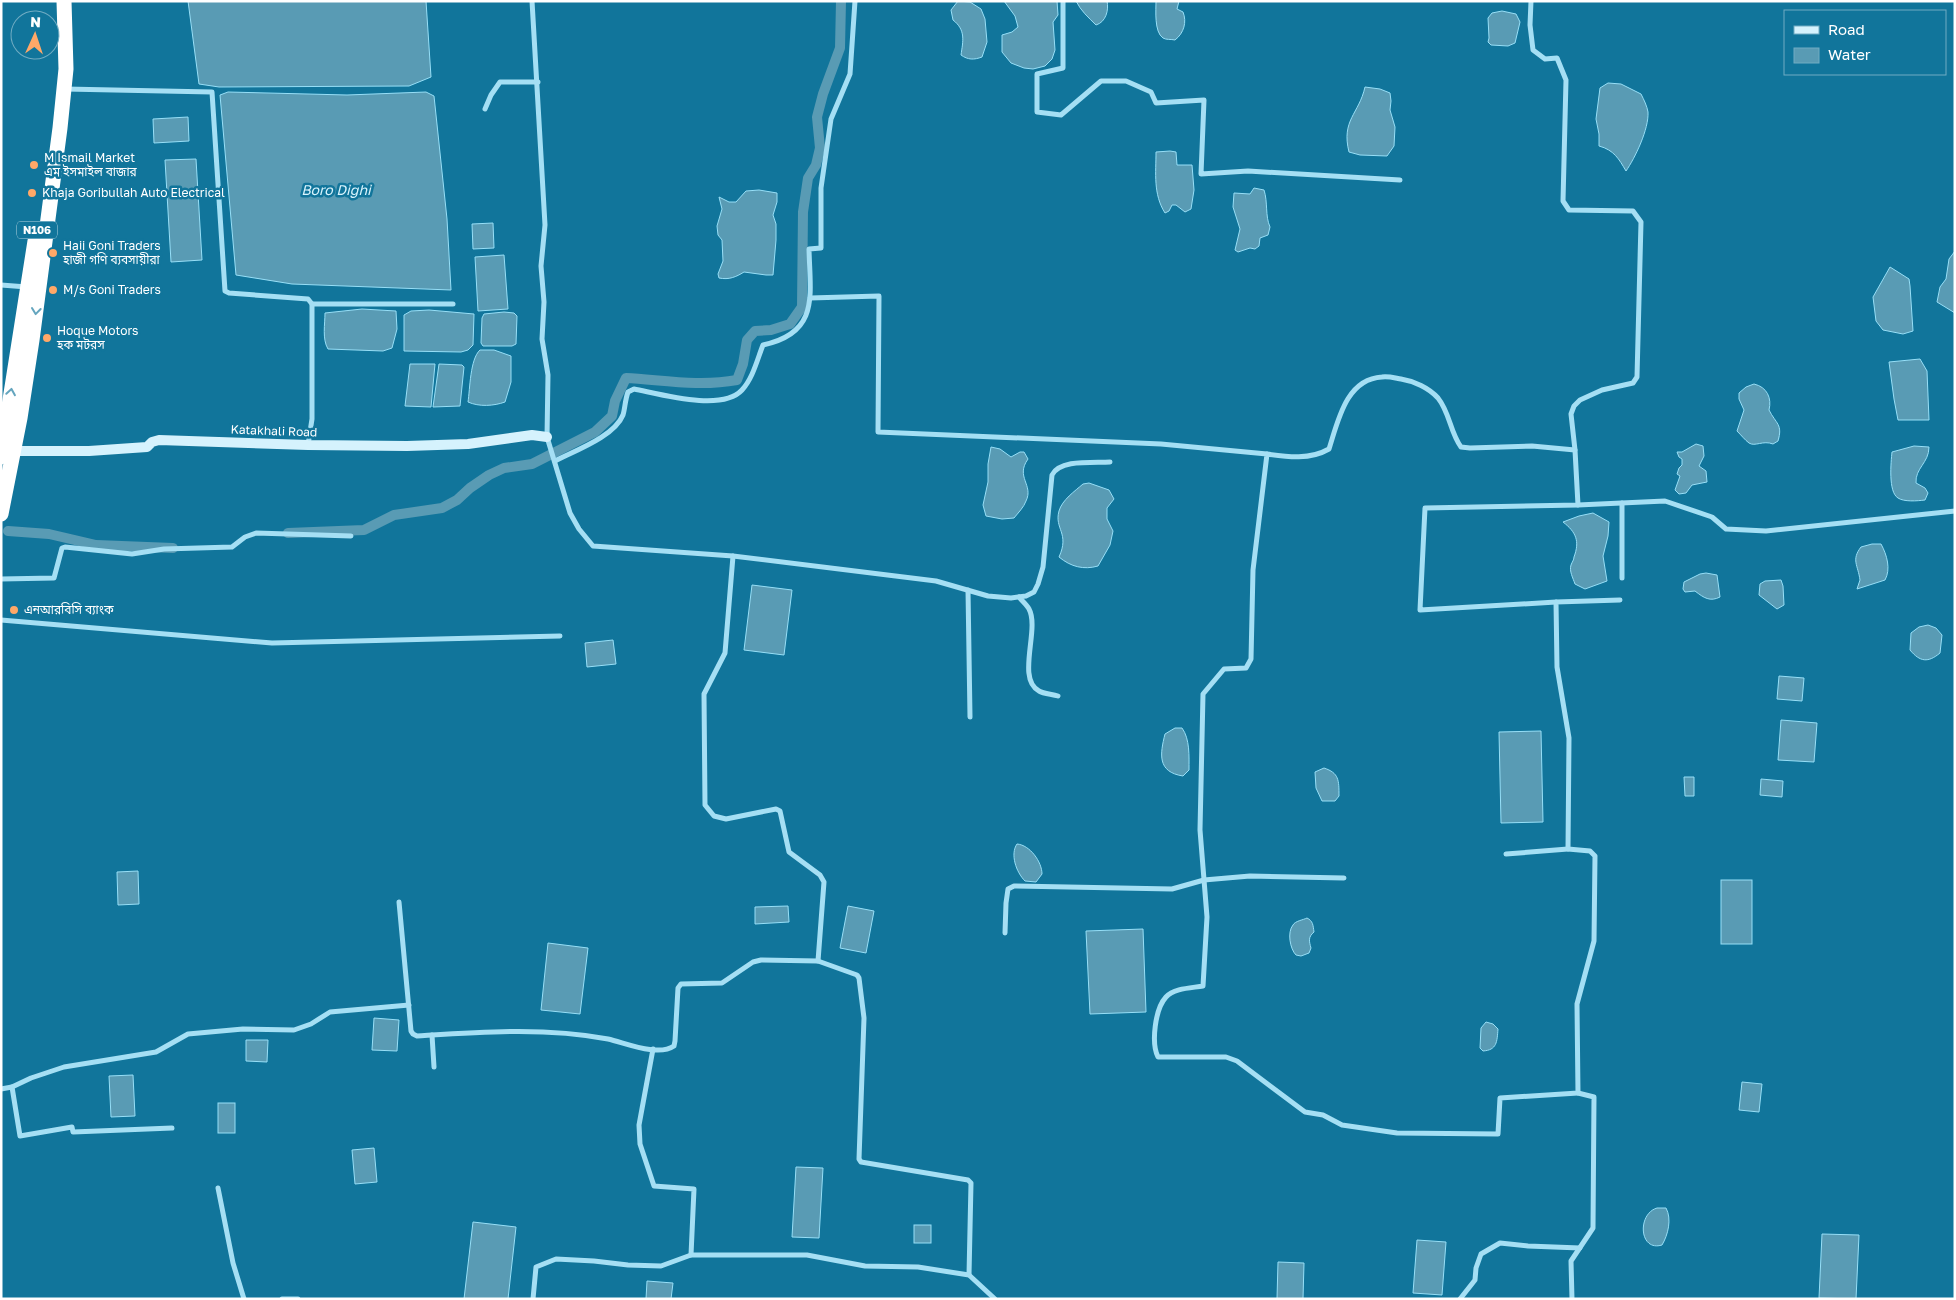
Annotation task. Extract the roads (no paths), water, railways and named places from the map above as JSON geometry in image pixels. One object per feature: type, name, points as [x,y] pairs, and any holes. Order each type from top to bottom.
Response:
[{"type":"highway","name":"N106","points":[[1,514],[6,453],[28,287],[45,181],[56,86],[54,1]]},
{"type":"highway","name":"N106","points":[[6,453],[32,340],[64,88],[64,1]]},
{"type":"street","points":[[532,1],[545,225],[542,266],[544,302],[542,339],[548,375],[547,437],[570,513],[579,529],[593,546],[733,556],[936,581],[988,596],[1019,597],[1034,592],[1043,567],[1052,475],[1055,469],[1063,465],[1110,462]]},
{"type":"street","points":[[554,461],[598,440],[614,427],[623,415],[624,402],[628,392],[634,389],[704,401],[720,401],[735,397],[750,380],[763,345],[780,341],[799,330],[807,314],[810,298],[809,249],[821,248],[821,188],[831,118],[850,74],[854,1]]},
{"type":"street","points":[[1063,1],[1064,68],[1037,74],[1037,112],[1061,114],[1101,81],[1126,82],[1150,92],[1156,103],[1204,100],[1201,174],[1248,171],[1400,180]]},
{"type":"street","points":[[1531,1],[1530,26],[1533,50],[1545,59],[1557,58],[1566,80],[1563,201],[1569,210],[1633,211],[1640,222],[1637,377],[1633,382],[1602,390],[1580,400],[1574,406],[1571,414],[1578,505]]},
{"type":"street","points":[[485,109],[490,95],[500,82],[538,82]]},
{"type":"street","points":[[64,88],[212,92],[225,291],[229,293],[308,300],[312,304],[453,304]]},
{"type":"street","points":[[1,285],[28,287]]},
{"type":"street","points":[[810,298],[879,296],[878,432],[1161,444],[1309,456],[1320,454],[1329,449],[1338,416],[1354,389],[1367,381],[1382,377],[1409,380],[1424,387],[1438,398],[1448,416],[1455,438],[1461,447],[1532,446],[1575,450]]},
{"type":"street","points":[[308,445],[312,419],[312,304]]},
{"type":"street","name":"Katakhali Road","points":[[6,453],[90,451],[147,447],[152,442],[159,440],[308,445],[450,445],[532,435],[547,437]]},
{"type":"street","points":[[1266,454],[1253,570],[1251,659],[1246,668],[1224,669],[1203,694],[1200,830],[1207,917],[1203,986],[1176,990],[1166,996],[1159,1010],[1154,1050],[1158,1056],[1226,1057],[1237,1061],[1305,1112],[1323,1115],[1342,1125],[1397,1133],[1498,1134],[1500,1098],[1578,1093],[1594,1097],[1593,1228],[1571,1261],[1572,1299]]},
{"type":"street","points":[[1620,600],[1420,610],[1425,508],[1665,501],[1712,517],[1726,529],[1766,532],[1955,510]]},
{"type":"street","points":[[1622,503],[1622,578]]},
{"type":"street","points":[[1,579],[54,578],[62,548],[65,547],[132,554],[164,549],[232,547],[245,537],[256,533],[351,536]]},
{"type":"street","points":[[733,556],[725,653],[704,694],[705,805],[714,816],[726,819],[776,809],[780,811],[789,852],[820,875],[824,882],[816,958],[818,960]]},
{"type":"street","points":[[968,590],[970,717]]},
{"type":"street","points":[[1019,597],[1030,609],[1032,624],[1029,663],[1030,681],[1038,691],[1058,696]]},
{"type":"street","points":[[1556,602],[1557,667],[1569,738],[1568,849]]},
{"type":"street","points":[[1,620],[272,643],[560,636]]},
{"type":"street","points":[[1506,854],[1568,849],[1590,851],[1595,856],[1594,941],[1577,1004],[1578,1093]]},
{"type":"street","points":[[1005,933],[1008,889],[1014,886],[1172,890],[1204,880],[1250,876],[1344,878]]},
{"type":"street","points":[[399,902],[413,1034],[556,1033],[608,1039],[653,1049],[670,1048],[674,1046],[678,988],[680,984],[722,983],[757,960],[818,960],[853,972],[859,978],[864,1018],[859,1161],[968,1180],[970,1183],[968,1275]]},
{"type":"street","points":[[1,1089],[12,1087],[31,1078],[64,1067],[156,1052],[188,1034],[243,1029],[294,1030],[311,1024],[330,1012],[409,1005]]},
{"type":"street","points":[[432,1035],[434,1067]]},
{"type":"street","points":[[653,1049],[639,1125],[640,1144],[654,1186],[694,1189],[691,1255]]},
{"type":"street","points":[[12,1087],[20,1136],[72,1127],[73,1132],[172,1128]]},
{"type":"street","points":[[218,1188],[233,1263],[244,1299]]},
{"type":"street","points":[[1460,1299],[1475,1280],[1476,1268],[1481,1254],[1500,1243],[1580,1248]]},
{"type":"street","points":[[533,1299],[536,1267],[556,1259],[661,1266],[691,1255],[807,1256],[865,1266],[918,1267],[968,1275],[995,1299]]},
{"type":"street","points":[[282,1299],[298,1299]]},
{"type":"water","points":[[188,1],[426,1],[431,77],[409,86],[219,87],[199,84]]},
{"type":"water","points":[[958,1],[970,2],[981,9],[985,19],[987,42],[982,57],[971,59],[961,55],[962,32],[953,20],[951,10]]},
{"type":"water","points":[[1004,1],[1057,1],[1058,15],[1053,22],[1055,50],[1052,59],[1045,66],[1033,69],[1024,68],[1011,63],[1002,52],[1002,35],[1012,32],[1018,27],[1015,16]]},
{"type":"water","points":[[1076,1],[1107,1],[1107,12],[1102,21],[1096,25],[1082,11]]},
{"type":"water","points":[[1156,1],[1179,1],[1177,9],[1183,12],[1185,23],[1183,31],[1175,40],[1163,38],[1158,31]]},
{"type":"water","points":[[1502,11],[1516,14],[1520,22],[1515,43],[1508,46],[1491,45],[1488,42],[1488,18],[1492,13]]},
{"type":"water","points":[[1608,83],[1621,84],[1641,94],[1648,112],[1644,135],[1626,171],[1612,153],[1599,146],[1596,119],[1600,88]]},
{"type":"water","points":[[1365,87],[1380,89],[1390,93],[1390,110],[1395,127],[1394,146],[1387,156],[1360,155],[1349,152],[1347,132]]},
{"type":"water","name":"Boro Dighi","points":[[228,92],[347,95],[426,92],[434,96],[447,219],[451,290],[292,284],[236,275],[220,95]]},
{"type":"water","points":[[188,117],[189,141],[154,143],[153,119]]},
{"type":"water","points":[[1156,152],[1176,152],[1177,165],[1192,165],[1194,190],[1191,209],[1185,212],[1176,205],[1172,205],[1169,211],[1165,213],[1157,191]]},
{"type":"water","points":[[196,159],[202,260],[171,262],[165,160]]},
{"type":"water","points":[[1254,188],[1264,190],[1270,227],[1268,235],[1260,238],[1259,246],[1255,249],[1250,248],[1238,252],[1235,250],[1240,229],[1233,207],[1234,193],[1250,194]]},
{"type":"water","points":[[759,190],[777,193],[777,202],[773,215],[776,224],[776,240],[773,275],[744,272],[732,278],[719,278],[718,274],[723,261],[722,240],[718,235],[717,226],[722,209],[719,197],[729,202],[736,202],[746,191]]},
{"type":"water","points":[[493,223],[494,248],[473,249],[472,224]]},
{"type":"water","points":[[1955,251],[1955,313],[1937,302],[1940,287],[1946,279],[1949,259]]},
{"type":"water","points":[[504,255],[508,309],[478,311],[475,257]]},
{"type":"water","points":[[1890,267],[1909,279],[1913,331],[1903,334],[1883,330],[1876,321],[1873,297]]},
{"type":"water","points":[[362,309],[396,311],[397,329],[392,348],[383,351],[328,349],[324,336],[325,313]]},
{"type":"water","points":[[429,310],[474,314],[473,345],[468,350],[461,352],[404,351],[404,315],[411,311]]},
{"type":"water","points":[[514,313],[517,316],[516,344],[512,346],[483,346],[481,343],[482,318],[484,314]]},
{"type":"water","points":[[480,350],[494,350],[511,356],[511,382],[505,402],[477,405],[468,402],[472,367]]},
{"type":"water","points":[[1920,359],[1927,371],[1929,420],[1898,420],[1889,362]]},
{"type":"water","points":[[410,364],[435,364],[431,407],[405,406]]},
{"type":"water","points":[[439,364],[462,365],[464,367],[460,406],[433,407]]},
{"type":"water","points":[[1754,384],[1765,390],[1768,394],[1770,401],[1769,410],[1779,427],[1778,441],[1773,444],[1751,444],[1737,431],[1744,410],[1739,399],[1739,393],[1746,387]]},
{"type":"water","points":[[1696,444],[1703,446],[1704,456],[1699,466],[1706,471],[1707,482],[1692,485],[1686,493],[1679,494],[1675,490],[1680,476],[1677,474],[1682,465],[1682,459],[1677,452],[1682,452]]},
{"type":"water","points":[[1914,446],[1929,447],[1927,457],[1916,478],[1916,483],[1925,488],[1928,493],[1925,500],[1915,501],[1898,498],[1891,483],[1892,452]]},
{"type":"water","points":[[991,447],[1000,449],[1011,457],[1024,452],[1028,459],[1023,471],[1028,495],[1024,505],[1014,518],[1002,519],[986,516],[983,505],[988,482],[988,464]]},
{"type":"water","points":[[1089,483],[1109,490],[1114,499],[1107,508],[1107,519],[1113,531],[1110,545],[1098,566],[1083,568],[1068,563],[1059,557],[1063,537],[1058,517],[1059,511],[1066,499],[1083,484]]},
{"type":"water","points":[[1593,513],[1609,522],[1603,556],[1607,581],[1585,589],[1575,584],[1571,567],[1577,542],[1574,533],[1563,522]]},
{"type":"water","points":[[1881,544],[1883,548],[1888,562],[1887,576],[1885,580],[1857,589],[1860,580],[1856,556],[1861,547]]},
{"type":"water","points":[[1706,573],[1717,575],[1720,597],[1710,599],[1695,591],[1685,592],[1683,589],[1684,582]]},
{"type":"water","points":[[1781,580],[1784,605],[1777,609],[1759,595],[1760,584],[1765,581]]},
{"type":"water","points":[[752,585],[792,590],[784,655],[744,650]]},
{"type":"water","points":[[1928,625],[1936,628],[1942,635],[1940,653],[1928,660],[1924,660],[1917,657],[1910,650],[1911,633],[1919,627]]},
{"type":"water","points":[[613,640],[616,664],[587,667],[585,643]]},
{"type":"water","points":[[1779,676],[1804,678],[1802,701],[1777,699]]},
{"type":"water","points":[[1781,720],[1817,723],[1814,762],[1778,760]]},
{"type":"water","points":[[1175,728],[1182,728],[1188,742],[1189,770],[1183,776],[1169,771],[1162,761],[1165,734]]},
{"type":"water","points":[[1541,731],[1543,822],[1501,823],[1499,732]]},
{"type":"water","points":[[1324,768],[1333,772],[1337,778],[1339,796],[1335,801],[1322,801],[1316,788],[1315,772]]},
{"type":"water","points":[[1684,777],[1694,777],[1694,796],[1685,796]]},
{"type":"water","points":[[1761,779],[1783,781],[1782,797],[1760,795]]},
{"type":"water","points":[[1017,844],[1026,847],[1038,859],[1042,874],[1036,882],[1025,881],[1019,873],[1014,858]]},
{"type":"water","points":[[138,871],[139,904],[118,905],[117,872]]},
{"type":"water","points":[[1721,880],[1752,880],[1752,944],[1721,944]]},
{"type":"water","points":[[788,906],[789,922],[755,924],[755,907]]},
{"type":"water","points":[[848,906],[874,911],[866,953],[840,948]]},
{"type":"water","points":[[1307,918],[1312,922],[1314,932],[1310,939],[1311,948],[1309,953],[1301,956],[1296,955],[1290,940],[1291,928],[1295,922]]},
{"type":"water","points":[[1143,929],[1146,1012],[1090,1014],[1086,931]]},
{"type":"water","points":[[548,943],[588,948],[580,1014],[541,1010]]},
{"type":"water","points":[[374,1018],[399,1020],[397,1051],[372,1050]]},
{"type":"water","points":[[1486,1022],[1493,1024],[1498,1029],[1498,1034],[1494,1047],[1483,1051],[1480,1048],[1481,1028]]},
{"type":"water","points":[[246,1040],[268,1040],[267,1062],[246,1061]]},
{"type":"water","points":[[133,1075],[135,1116],[111,1117],[109,1076]]},
{"type":"water","points":[[1742,1082],[1762,1084],[1759,1112],[1739,1110]]},
{"type":"water","points":[[218,1103],[235,1103],[235,1133],[218,1133]]},
{"type":"water","points":[[374,1148],[377,1182],[355,1184],[352,1150]]},
{"type":"water","points":[[796,1167],[823,1168],[819,1238],[792,1237]]},
{"type":"water","points":[[1657,1208],[1666,1208],[1669,1222],[1662,1245],[1654,1246],[1645,1238],[1643,1231],[1646,1217]]},
{"type":"water","points":[[473,1222],[516,1227],[508,1299],[464,1299]]},
{"type":"water","points":[[914,1225],[931,1225],[931,1243],[914,1243]]},
{"type":"water","points":[[1822,1234],[1859,1235],[1856,1299],[1819,1298]]},
{"type":"water","points":[[1417,1240],[1446,1242],[1442,1295],[1413,1293]]},
{"type":"water","points":[[1278,1262],[1304,1263],[1303,1299],[1277,1299]]},
{"type":"water","points":[[647,1281],[673,1283],[671,1299],[646,1299]]},
{"type":"waterway","points":[[288,533],[364,530],[394,515],[442,508],[457,500],[489,475],[504,468],[532,464],[595,432],[612,416],[615,401],[626,378],[695,383],[737,380],[743,364],[747,340],[755,331],[771,330],[790,324],[802,307],[803,212],[808,178],[816,165],[820,148],[817,117],[823,94],[840,48],[841,1]]},
{"type":"waterway","points":[[8,531],[49,534],[96,545],[173,548]]},
{"type":"place","name":"M Ismail Market এম ইসমাইল বাজার","points":[[34,165]]},
{"type":"place","name":"Khaja Goribullah Auto Electrical","points":[[32,193]]},
{"type":"place","name":"Haji Goni Traders হাজী গণি ব্যবসায়ীরা","points":[[53,253]]},
{"type":"place","name":"M/s Goni Traders","points":[[53,290]]},
{"type":"place","name":"Hoque Motors হক মটরস","points":[[47,338]]},
{"type":"place","name":"এনআরবিসি ব্যাংক","points":[[14,610]]}]
